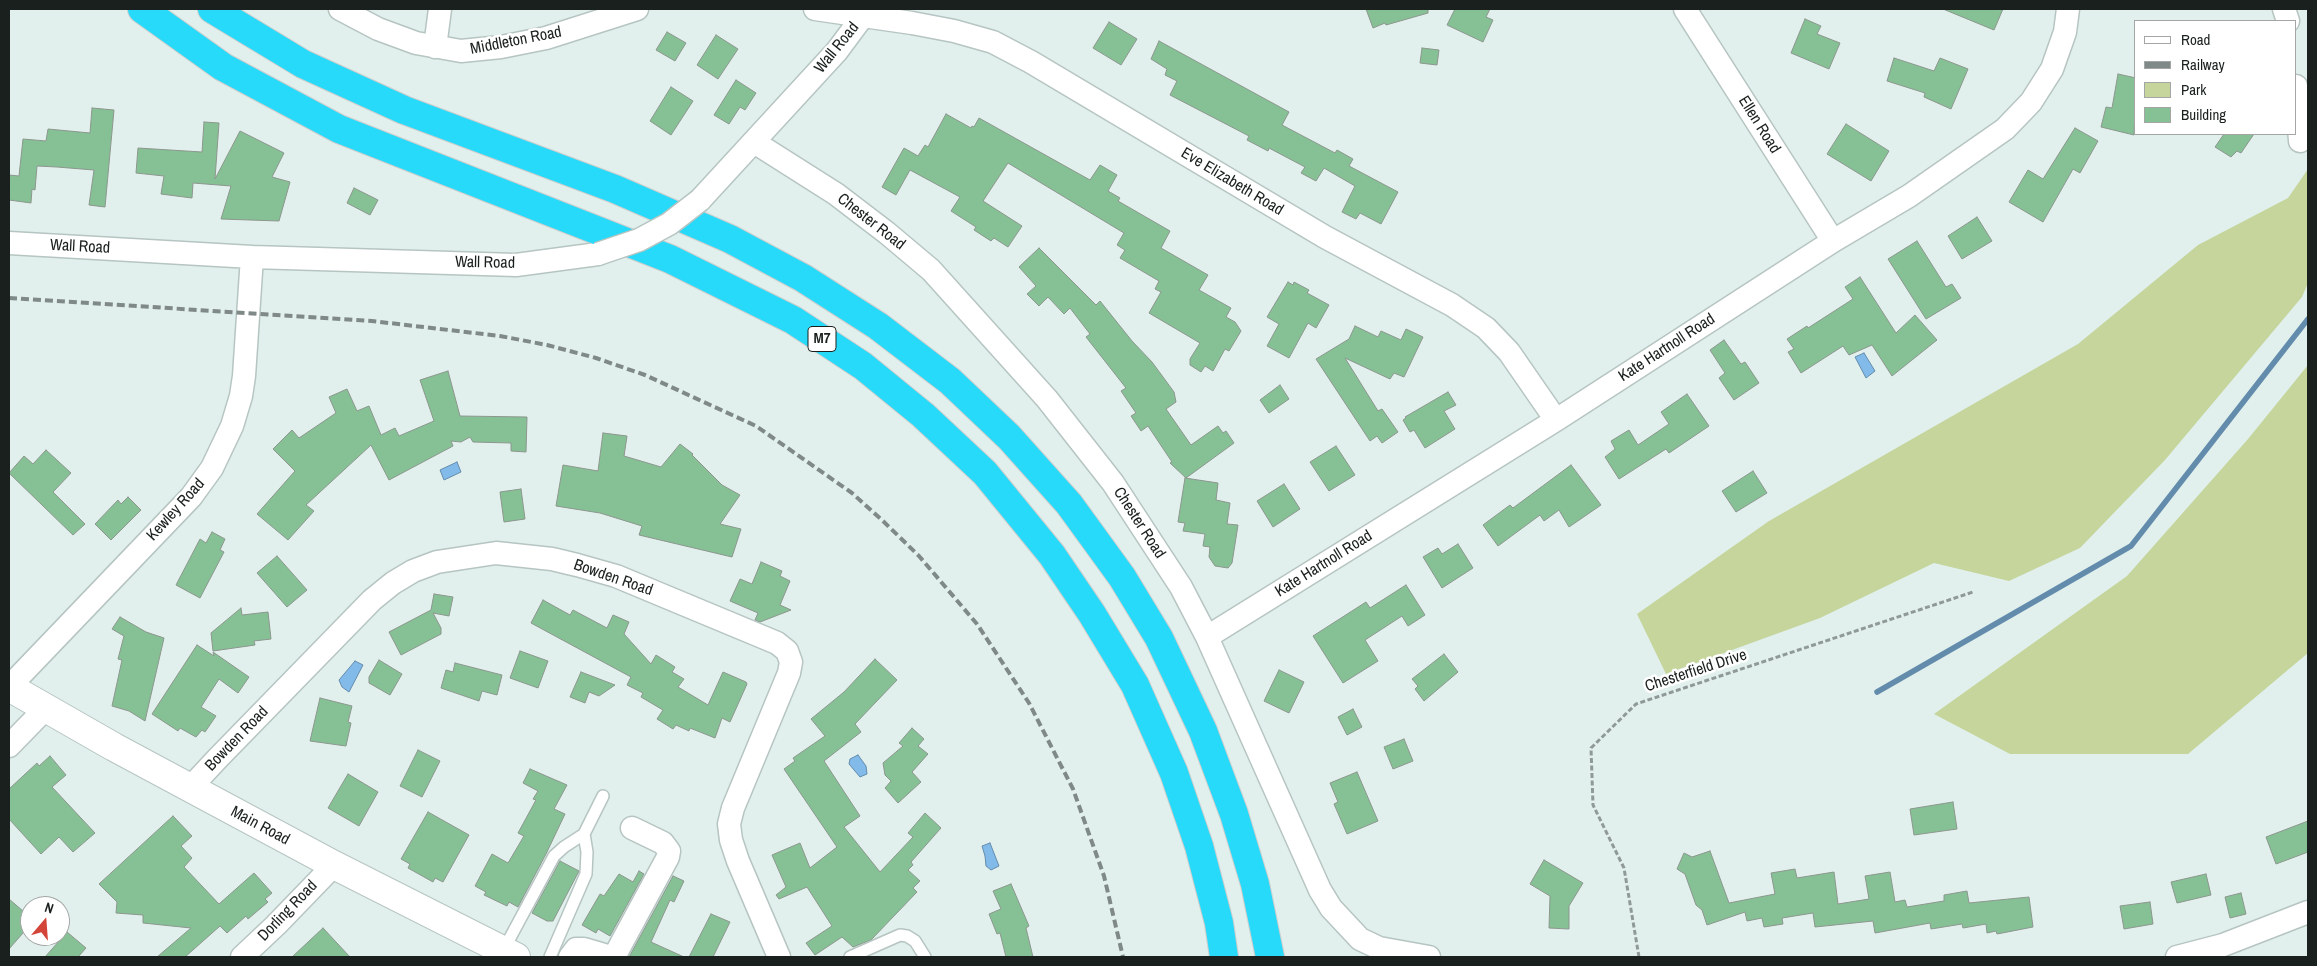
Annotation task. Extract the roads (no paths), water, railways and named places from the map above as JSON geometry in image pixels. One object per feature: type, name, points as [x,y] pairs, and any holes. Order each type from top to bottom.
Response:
[{"type":"highway","name":"M7","points":[[142,9],[222,67],[339,129],[670,259],[794,320],[863,366],[923,415],[984,473],[1052,555],[1092,614],[1135,684],[1174,773],[1199,846],[1219,923],[1224,957]]},
{"type":"highway","name":"M7","points":[[212,9],[303,64],[396,106],[615,188],[730,239],[804,278],[878,326],[950,381],[1009,437],[1069,504],[1122,577],[1159,638],[1203,731],[1234,814],[1255,884],[1270,957]]},
{"type":"main road","name":"Main Road","points":[[9,687],[190,788],[334,865],[510,954]]},
{"type":"street","name":"Middleton Road","points":[[340,9],[378,29],[416,43],[461,51],[501,47],[546,38],[637,9]]},
{"type":"street","points":[[435,47],[440,9]]},
{"type":"street","points":[[815,9],[863,16]]},
{"type":"street","name":"Ellen Road","points":[[1685,9],[1832,241]]},
{"type":"street","name":"Kate Hartnoll Road","points":[[1207,637],[1556,420],[1832,241],[1909,196],[2006,129],[2031,102],[2052,69],[2065,32],[2068,9]]},
{"type":"street","name":"Wall Road","points":[[9,243],[252,257],[516,265],[598,254],[639,240],[668,224],[700,200],[837,51],[863,16]]},
{"type":"street","name":"Eve Elizabeth Road","points":[[863,16],[912,22],[993,42],[1031,62],[1325,237],[1452,305],[1486,328],[1509,352],[1556,420]]},
{"type":"street","points":[[2297,100],[2300,141]]},
{"type":"street","name":"Chester Road","points":[[754,142],[836,194],[888,233],[931,270],[973,314],[1047,399],[1113,484],[1157,549],[1207,637],[1320,890],[1330,908],[1360,939],[1379,948],[1429,957]]},
{"type":"street","name":"Kewley Road","points":[[9,687],[191,497],[212,468],[232,426],[241,396],[252,257]]},
{"type":"street","name":"Bowden Road","points":[[190,788],[359,614],[393,583],[437,562],[496,553],[552,559],[577,565],[625,580],[777,643],[787,651],[791,662],[789,674],[733,808],[729,824],[731,840],[738,861],[779,957]]},
{"type":"street","points":[[9,746],[47,707]]},
{"type":"street","points":[[570,957],[576,949],[584,949],[612,957],[668,857],[669,851],[663,843],[632,828]]},
{"type":"street","name":"Dorling Road","points":[[242,957],[334,865]]},
{"type":"street","points":[[2177,957],[2231,942],[2308,912]]},
{"type":"lane","points":[[510,954],[540,879],[554,856],[584,834],[602,796]]},
{"type":"lane","points":[[550,957],[586,874],[587,852],[584,834]]},
{"type":"lane","points":[[850,957],[900,935],[915,941],[925,957]]},
{"type":"water","points":[[1864,353],[1875,371],[1866,378],[1855,357]]},
{"type":"water","points":[[457,462],[461,472],[444,480],[440,470]]},
{"type":"water","points":[[355,661],[363,665],[349,692],[342,687],[339,680]]},
{"type":"water","points":[[858,755],[866,766],[867,774],[860,777],[849,764],[850,759]]},
{"type":"water","points":[[990,843],[999,866],[991,870],[986,866],[982,846]]},
{"type":"waterway","points":[[1877,692],[2131,546],[2308,319]]},
{"type":"railway","points":[[9,298],[372,321],[500,336],[547,345],[596,358],[645,375],[756,426],[852,493],[919,556],[977,624],[1029,703],[1073,789],[1104,876],[1123,957]]}]
